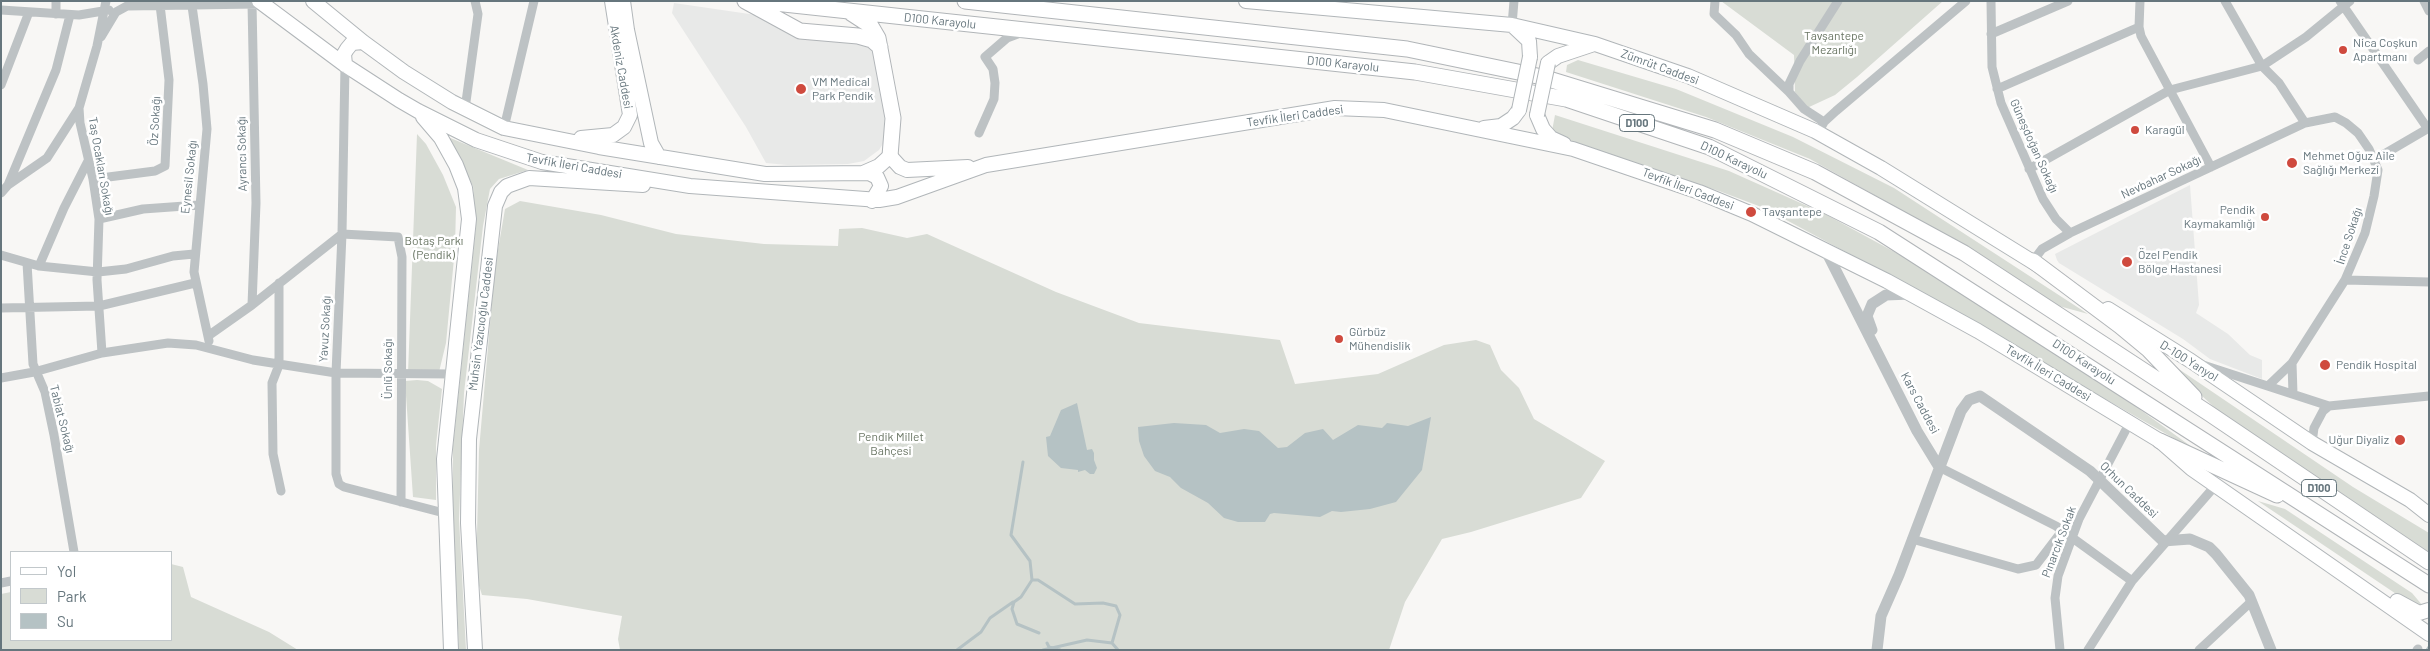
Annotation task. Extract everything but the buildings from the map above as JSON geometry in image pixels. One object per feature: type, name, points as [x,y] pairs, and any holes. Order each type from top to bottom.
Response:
[{"type":"highway","points":[[745,1],[800,30],[858,36],[872,40],[880,47]]},
{"type":"highway","name":"D100 Karayolu","points":[[756,1],[1415,72],[1566,99],[1709,147],[1879,232],[2329,519],[2429,585]]},
{"type":"highway","points":[[968,2],[1052,1]]},
{"type":"highway","name":"D100 Karayolu","points":[[968,2],[1407,49],[1542,77],[1715,130],[1815,172],[1964,253],[2210,414],[2429,562]]},
{"type":"highway","points":[[848,11],[871,26],[880,47],[893,118],[890,156]]},
{"type":"highway","points":[[2033,261],[2149,350],[2210,414]]},
{"type":"highway","points":[[2160,441],[2329,519]]},
{"type":"main road","name":"Tevfik İleri Caddesi","points":[[313,1],[363,42],[434,92],[504,128],[659,157],[781,175],[862,173]]},
{"type":"main road","name":"Akdeniz Caddesi","points":[[504,128],[589,138],[613,134],[624,127],[630,111],[612,1]]},
{"type":"main road","points":[[624,1],[627,30],[651,143],[659,157]]},
{"type":"main road","name":"Zümrüt Caddesi","points":[[1246,1],[1512,25],[1595,44],[1688,76],[1821,128],[1881,168],[2033,261]]},
{"type":"main road","name":"Tevfik İleri Caddesi","points":[[259,4],[345,65],[418,111],[476,140],[524,158],[690,186],[872,201],[897,197],[986,165],[1335,108],[1384,110],[1574,149],[1700,192],[1752,214],[1911,294],[1978,331],[2160,441],[2215,486],[2429,634]]},
{"type":"main road","points":[[1476,128],[1501,126],[1513,118],[1519,110],[1530,57],[1529,41],[1512,25]]},
{"type":"main road","points":[[345,65],[344,54],[347,49],[352,44],[363,42]]},
{"type":"main road","points":[[1574,149],[1551,138],[1543,129],[1537,115],[1548,63],[1558,56],[1595,44]]},
{"type":"main road","name":"Muhsin Yazıcıoğlu Caddesi","points":[[418,111],[441,138],[452,155],[462,180],[469,210],[470,231],[444,459],[444,513],[451,650]]},
{"type":"main road","points":[[862,173],[879,166],[890,156],[900,167],[912,170],[986,165]]},
{"type":"main road","points":[[862,173],[874,174],[880,181],[880,192],[872,201]]},
{"type":"main road","name":"Muhsin Yazıcıoğlu Caddesi","points":[[474,650],[468,516],[469,439],[493,214],[498,198],[507,186],[529,178],[597,183],[690,186]]},
{"type":"main road","name":"D-100 Yanyol","points":[[2033,261],[2191,361],[2312,443],[2344,462]]},
{"type":"main road","points":[[2160,441],[2409,610],[2419,613],[2429,610]]},
{"type":"main road","points":[[2344,462],[2429,502]]},
{"type":"main road","points":[[2344,462],[2410,500],[2429,515]]},
{"type":"street","points":[[56,1],[56,14]]},
{"type":"street","points":[[97,46],[106,1]]},
{"type":"street","points":[[465,109],[478,14],[475,1]]},
{"type":"street","points":[[504,128],[534,1]]},
{"type":"street","points":[[1512,25],[1514,1]]},
{"type":"street","points":[[1715,1],[1714,14],[1736,35],[1750,54],[1789,92],[1821,128],[1966,1]]},
{"type":"street","points":[[1789,92],[1789,84],[1800,61],[1838,1]]},
{"type":"street","name":"Güneşdoğan Sokağı","points":[[1991,1],[1992,67],[1997,89],[2008,121],[2043,199],[2056,219],[2070,233]]},
{"type":"street","points":[[1991,34],[2068,1]]},
{"type":"street","points":[[2140,1],[2142,36],[2211,167]]},
{"type":"street","points":[[2225,1],[2262,66],[2279,83],[2305,122]]},
{"type":"street","points":[[2424,1],[2429,11]]},
{"type":"street","points":[[2029,169],[2170,90],[2262,66],[2306,36],[2344,3],[2428,129],[2374,160]]},
{"type":"street","points":[[1,10],[70,15],[104,11],[122,6],[259,4]]},
{"type":"street","name":"Ayrancı Sokağı","points":[[252,305],[256,203],[259,4]]},
{"type":"street","name":"Öz Sokağı","points":[[93,179],[155,171],[165,166],[169,80],[160,5]]},
{"type":"street","points":[[97,46],[122,6]]},
{"type":"street","name":"Eynesil Sokağı","points":[[192,6],[207,129],[194,254],[195,283],[210,349]]},
{"type":"street","points":[[1,86],[29,12]]},
{"type":"street","points":[[8,185],[56,70],[70,15]]},
{"type":"street","points":[[1997,89],[2140,27]]},
{"type":"street","points":[[979,133],[994,99],[995,83],[993,69],[985,57],[1007,38],[1028,31]]},
{"type":"street","name":"Taş Ocakları Sokağı","points":[[97,46],[79,108],[80,123],[93,179],[99,219],[98,272],[102,353]]},
{"type":"street","points":[[2418,60],[2429,50]]},
{"type":"street","name":"Yavuz Sokağı","points":[[345,65],[342,234],[336,373],[336,474],[339,484],[344,487],[444,513]]},
{"type":"street","points":[[1,193],[8,185],[48,158],[79,108]]},
{"type":"street","name":"İnce Sokağı","points":[[2269,385],[2292,363],[2345,280],[2365,233],[2378,170],[2369,149],[2358,133],[2346,123],[2336,117],[2305,122]]},
{"type":"street","name":"Nevbahar Sokağı","points":[[2033,261],[2042,249],[2070,233],[2305,122]]},
{"type":"street","points":[[39,266],[64,208],[88,161]]},
{"type":"street","points":[[99,219],[153,208],[199,205]]},
{"type":"street","points":[[208,336],[252,305],[342,234]]},
{"type":"street","name":"Ünlü Sokağı","points":[[342,234],[398,238],[402,257],[400,375],[401,502]]},
{"type":"street","name":"Kars Caddesi","points":[[1825,250],[1917,432],[1927,446]]},
{"type":"street","points":[[1,255],[39,266],[98,272],[126,269],[173,256],[194,254]]},
{"type":"street","name":"Tabiat Sokağı","points":[[27,263],[34,372],[45,392],[74,551]]},
{"type":"street","points":[[2345,280],[2429,282]]},
{"type":"street","points":[[1,308],[99,306],[195,283]]},
{"type":"street","points":[[279,283],[279,365],[272,383],[273,454],[281,491]]},
{"type":"street","name":"Kars Caddesi","points":[[1911,294],[1895,293],[1880,298],[1872,304],[1867,316],[1868,323],[1921,428],[1927,446]]},
{"type":"street","points":[[1,378],[34,372],[102,353],[168,343],[196,345],[279,365],[336,373],[453,374]]},
{"type":"street","points":[[2191,361],[2329,406],[2429,396]]},
{"type":"street","points":[[2292,363],[2293,394]]},
{"type":"street","name":"Orhun Caddesi","points":[[1939,467],[1961,410],[1969,400],[1980,396],[2100,480],[2154,534],[2163,541],[2168,541]]},
{"type":"street","points":[[2312,443],[2314,428],[2322,412],[2329,406]]},
{"type":"street","name":"Pınarcık Sokak","points":[[2060,650],[2056,614],[2056,585],[2079,519],[2130,422]]},
{"type":"street","points":[[1927,446],[1939,467],[2062,530],[2132,581]]},
{"type":"street","points":[[1878,650],[1881,616],[1939,467]]},
{"type":"street","points":[[2088,650],[2132,581],[2215,486]]},
{"type":"street","points":[[1912,539],[2018,569],[2036,565],[2062,530]]},
{"type":"street","points":[[2168,541],[2190,539],[2209,547],[2236,576],[2252,601],[2271,650]]},
{"type":"street","points":[[1872,650],[1876,614],[1894,574],[1903,562]]},
{"type":"street","points":[[2199,650],[2252,601]]},
{"type":"shaded area","name":"VM Medical Park Pendik","points":[[674,3],[763,16],[793,23],[867,31],[870,36],[885,112],[884,142],[879,150],[864,161],[848,164],[787,165],[766,163],[746,127],[672,13]]},
{"type":"shaded area","name":"Özel Pendik Bölge Hastanesi","points":[[2190,185],[2199,305],[2196,313],[2228,334],[2250,355],[2262,360],[2262,379],[2210,359],[2183,339],[2057,260],[2055,254]]},
{"type":"green space","name":"Tavşantepe Mezarlığı","points":[[1721,1],[1943,1],[1835,95],[1807,108],[1795,92],[1794,55]]},
{"type":"green space","points":[[1578,60],[1676,89],[1793,137],[1894,188],[2088,314],[2059,306],[1953,239],[1810,159],[1706,117],[1566,72],[1567,65]]},
{"type":"green space","points":[[1555,115],[1729,171],[1823,213],[1902,256],[1978,304],[2117,393],[2203,455],[1894,278],[1764,208],[1719,191],[1566,141],[1552,131]]},
{"type":"green space","name":"Botaş Parkı (Pendik)","points":[[417,134],[426,144],[443,175],[456,207],[455,248],[446,343],[439,372],[408,373]]},
{"type":"green space","points":[[448,137],[528,170],[499,179],[490,189],[483,226],[464,393],[459,519],[466,650],[459,650],[453,519],[453,446],[476,225],[473,186]]},
{"type":"green space","name":"Pendik Millet Bahçesi","points":[[520,201],[601,215],[676,234],[764,244],[838,246],[839,229],[862,228],[907,238],[927,234],[1056,292],[1139,323],[1280,340],[1295,384],[1378,374],[1444,345],[1476,340],[1490,345],[1501,370],[1519,388],[1534,419],[1605,461],[1581,498],[1442,539],[1405,602],[1389,650],[620,650],[618,639],[622,616],[527,599],[482,595],[476,576],[479,450],[495,267],[505,209]]},
{"type":"green space","points":[[2158,355],[2353,487],[2429,533],[2429,553],[2229,421]]},
{"type":"green space","points":[[405,381],[428,381],[442,389],[436,445],[436,500],[413,497]]},
{"type":"green space","points":[[2258,501],[2285,509],[2412,593],[2423,606],[2420,610]]},
{"type":"green space","points":[[172,564],[183,567],[191,597],[269,632],[298,650],[1,650],[1,594],[10,592],[10,641],[172,641]]},
{"type":"water","points":[[1077,403],[1087,450],[1092,449],[1094,453],[1097,468],[1094,474],[1090,474],[1085,470],[1078,472],[1078,470],[1061,468],[1048,456],[1046,437],[1050,436],[1061,410]]},
{"type":"water","points":[[1431,417],[1422,470],[1396,502],[1370,509],[1332,511],[1320,517],[1274,513],[1270,514],[1265,522],[1238,522],[1224,518],[1208,503],[1181,488],[1170,477],[1155,471],[1144,456],[1139,441],[1138,427],[1174,423],[1206,425],[1220,433],[1244,429],[1259,431],[1278,448],[1287,447],[1305,433],[1323,429],[1333,440],[1358,425],[1382,428],[1387,423],[1408,426]]},
{"type":"waterway","points":[[1023,462],[1011,535],[1030,561],[1032,580],[1021,597],[1014,602],[1012,609],[1017,624],[1039,633]]},
{"type":"waterway","points":[[1032,580],[1038,580],[1075,604],[1103,603],[1116,606],[1120,615],[1112,643]]},
{"type":"waterway","points":[[957,650],[981,632],[990,618],[1013,602]]},
{"type":"waterway","points":[[1043,650],[1087,640],[1112,643],[1118,650]]},
{"type":"waterway","points":[[1047,643],[1049,647],[1060,650]]},
{"type":"place","name":"Nica Coşkun Apartmanı","points":[[2343,50]]},
{"type":"place","name":"VM Medical Park Pendik","points":[[801,89]]},
{"type":"place","name":"Karagül","points":[[2135,130]]},
{"type":"place","name":"Mehmet Oğuz Aile Sağlığı Merkezi","points":[[2292,163]]},
{"type":"place","name":"Tavşantepe","points":[[1751,212]]},
{"type":"place","name":"Pendik Kaymakamlığı","points":[[2265,217]]},
{"type":"place","name":"Özel Pendik Bölge Hastanesi","points":[[2127,262]]},
{"type":"place","name":"Gürbüz Mühendislik","points":[[1339,339]]},
{"type":"place","name":"Pendik Hospital","points":[[2325,365]]},
{"type":"place","name":"Uğur Diyaliz","points":[[2400,440]]}]
